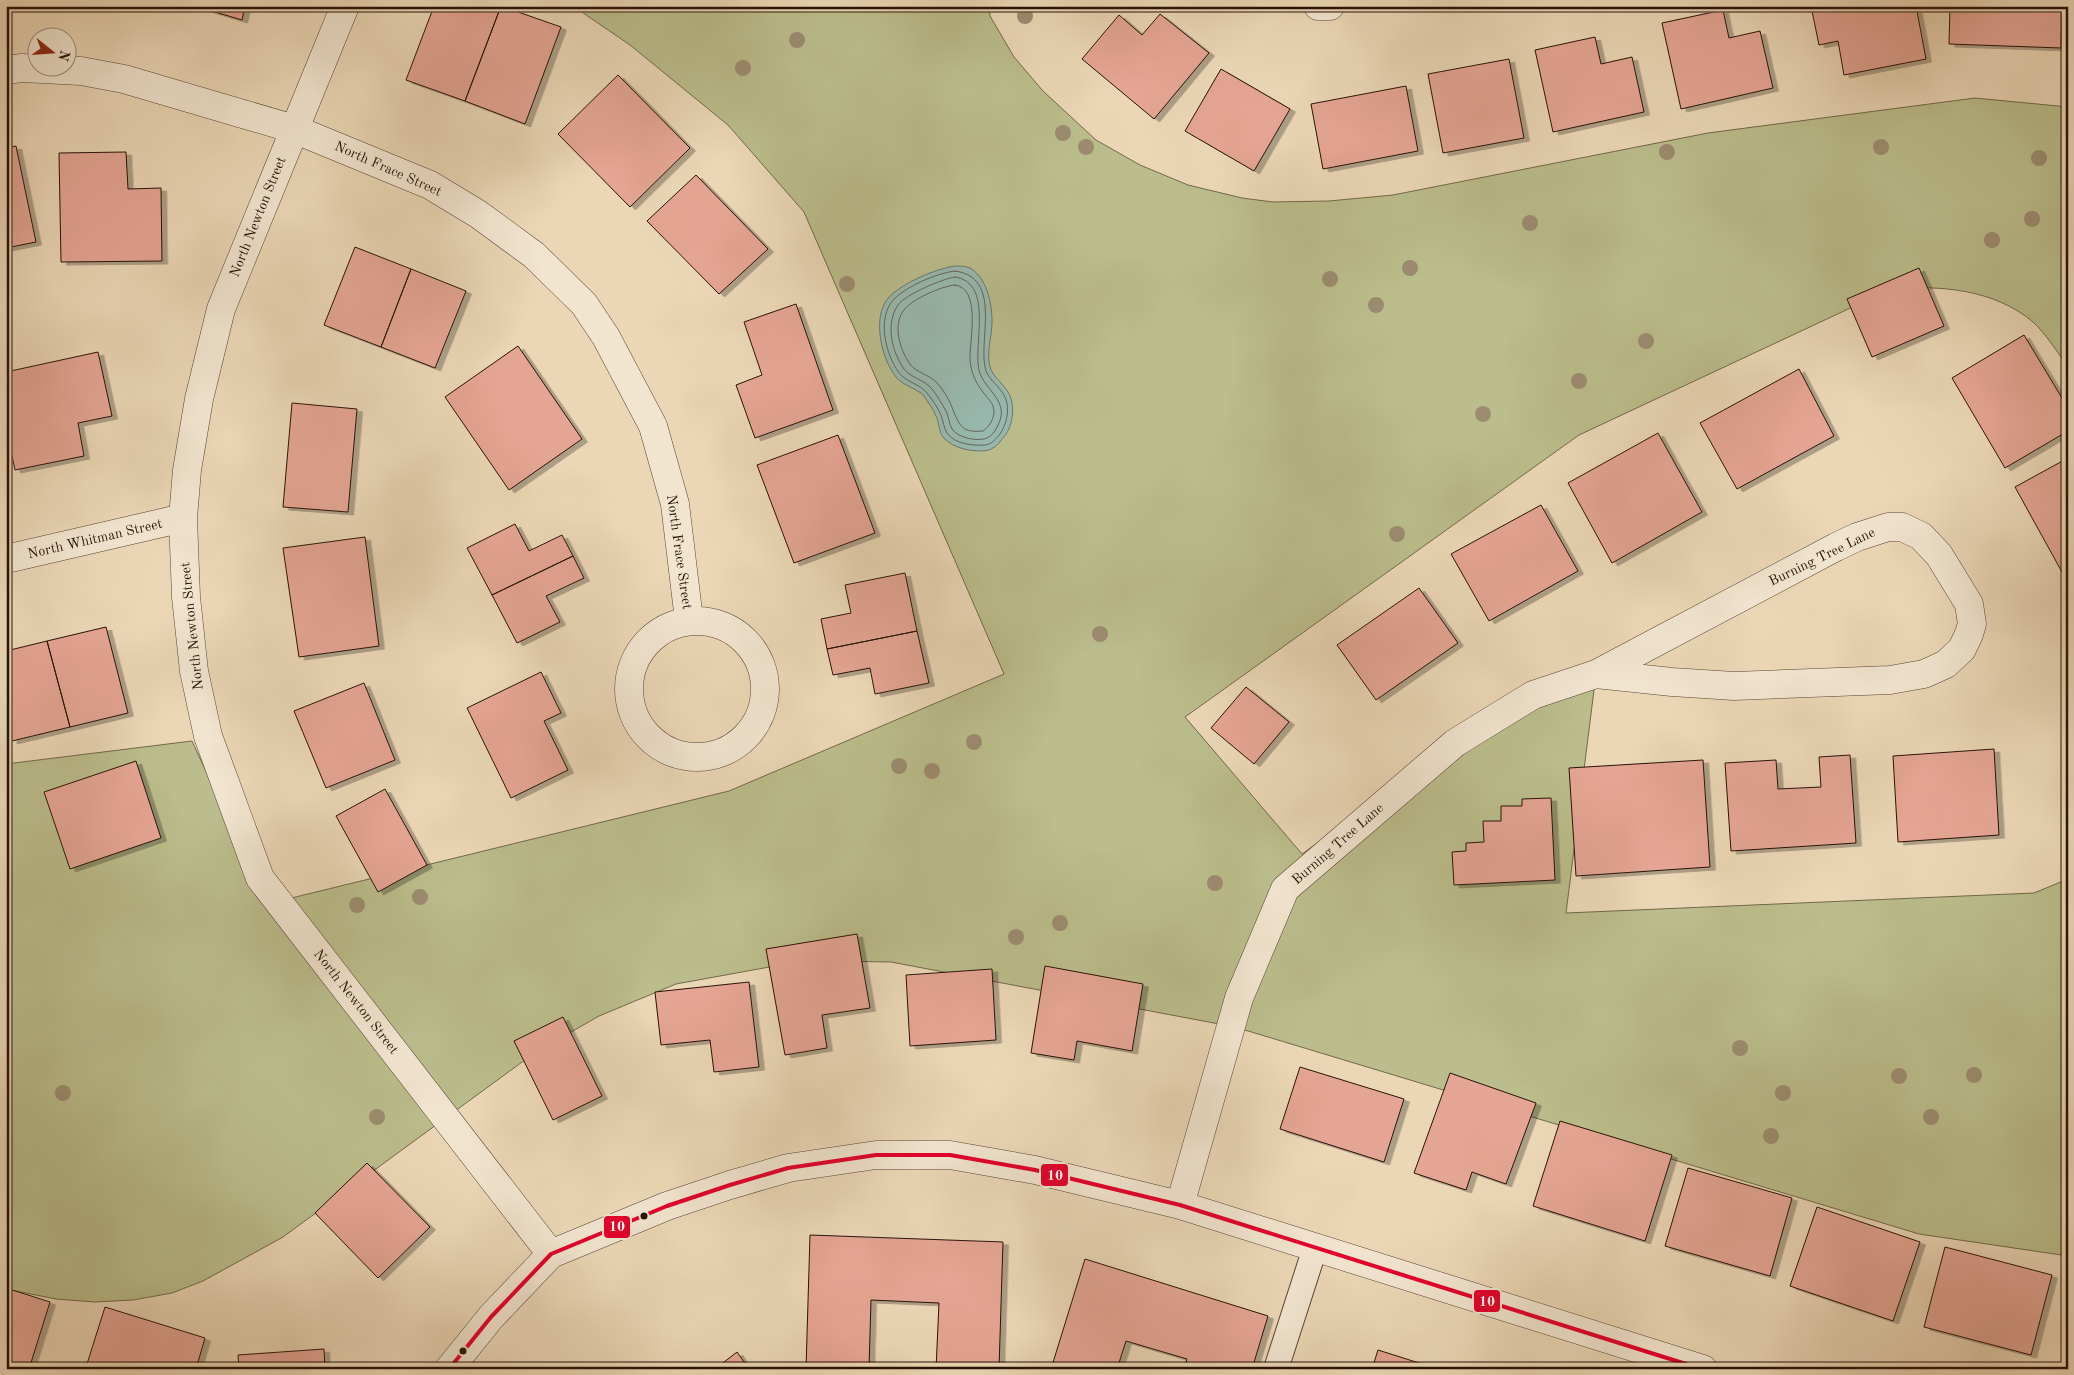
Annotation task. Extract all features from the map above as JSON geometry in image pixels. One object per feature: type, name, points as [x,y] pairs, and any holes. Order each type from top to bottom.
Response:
[{"type":"street","name":"North Newton Street","points":[[345,6],[221,309],[199,400],[187,470],[183,518],[186,597],[194,671],[208,736],[260,878],[551,1254]]},
{"type":"street","points":[[1318,6],[1330,6]]},
{"type":"street","name":"North Frace Street","points":[[6,70],[22,68],[81,70],[124,79],[294,129],[430,185],[478,214],[534,256],[584,304],[606,336],[653,426],[675,504],[689,620]]},
{"type":"street","name":"North Whitman Street","points":[[6,559],[183,518]]},
{"type":"street","name":"Burning Tree Lane","points":[[1180,1205],[1239,998],[1285,889],[1455,743],[1533,696],[1596,674],[1843,544],[1877,529],[1888,527],[1902,528],[1915,532],[1932,547],[1954,578],[1971,611],[1972,624],[1969,634],[1957,654],[1939,668],[1924,674],[1900,679],[1734,686],[1596,674]]},
{"type":"street","name":"North Frace Street","points":[[689,620],[712,622],[732,630],[750,644],[761,664],[765,686],[762,709],[752,729],[736,745],[716,755],[693,757],[664,749],[652,741],[638,724],[630,702],[629,679],[635,658],[649,639],[667,626],[689,620]]},
{"type":"street","points":[[449,1369],[491,1317],[551,1254],[667,1206],[730,1184],[788,1168],[876,1155],[960,1157],[1035,1170],[1180,1205],[1704,1369]]},
{"type":"lane","points":[[1276,1369],[1315,1248]]},
{"type":"green space","points":[[573,6],[989,6],[990,16],[1014,57],[1043,91],[1096,140],[1140,165],[1188,185],[1242,198],[1273,202],[1329,201],[1393,195],[1708,133],[1975,98],[2068,107],[2068,367],[2033,322],[2001,302],[1984,296],[1947,289],[1891,289],[1579,435],[1185,717],[1302,854],[1455,743],[1596,674],[1566,913],[2034,893],[2068,879],[2068,1256],[1919,1234],[1235,1027],[891,962],[829,961],[775,966],[676,984],[599,1016],[533,1054],[283,1237],[203,1281],[172,1293],[133,1300],[95,1302],[56,1299],[6,1289],[6,764],[192,741],[267,904],[729,791],[1004,674],[804,212],[728,125],[630,45]]},
{"type":"water","points":[[955,266],[970,268],[976,272],[984,284],[990,299],[992,315],[990,367],[1009,393],[1011,399],[1013,411],[1009,429],[999,443],[989,450],[964,449],[947,441],[943,437],[935,413],[924,396],[896,377],[882,348],[880,336],[881,314],[884,304],[890,296],[921,277]]},
{"type":"building","points":[[195,6],[245,6],[242,20]]},
{"type":"building","points":[[434,6],[501,6],[465,101],[406,80]]},
{"type":"building","points":[[501,6],[561,27],[525,124],[465,101]]},
{"type":"building","points":[[1811,6],[1858,6],[1858,9],[1871,6],[1916,6],[1926,59],[1844,75],[1838,41],[1819,45]]},
{"type":"building","points":[[1950,6],[2062,6],[2061,48],[1949,44]]},
{"type":"building","points":[[1723,10],[1729,38],[1760,31],[1773,88],[1681,109],[1662,23]]},
{"type":"building","points":[[1160,14],[1209,53],[1154,119],[1082,59],[1119,15],[1142,35]]},
{"type":"building","points":[[1595,37],[1601,64],[1632,57],[1644,112],[1553,132],[1535,50]]},
{"type":"building","points":[[1509,59],[1524,138],[1443,153],[1428,74]]},
{"type":"building","points":[[1221,69],[1290,109],[1254,171],[1185,131]]},
{"type":"building","points":[[618,75],[690,148],[630,207],[558,134]]},
{"type":"building","points":[[1406,86],[1418,151],[1323,169],[1311,104]]},
{"type":"building","points":[[16,146],[36,242],[6,248],[6,148]]},
{"type":"building","points":[[126,152],[128,189],[161,188],[162,261],[61,262],[59,153]]},
{"type":"building","points":[[696,175],[768,249],[719,294],[647,221]]},
{"type":"building","points":[[355,247],[411,269],[381,347],[324,325]]},
{"type":"building","points":[[1919,268],[1944,326],[1872,357],[1847,299]]},
{"type":"building","points":[[411,269],[466,291],[435,368],[381,347]]},
{"type":"building","points":[[796,304],[833,410],[755,438],[736,385],[762,375],[744,322]]},
{"type":"building","points":[[2024,335],[2068,408],[2068,431],[2005,468],[1952,378]]},
{"type":"building","points":[[518,346],[582,439],[509,490],[445,397]]},
{"type":"building","points":[[98,352],[112,416],[78,423],[84,456],[15,470],[6,428],[6,372]]},
{"type":"building","points":[[1799,369],[1834,436],[1737,489],[1700,423]]},
{"type":"building","points":[[292,403],[357,409],[348,512],[283,507]]},
{"type":"building","points":[[1658,433],[1702,512],[1612,563],[1568,483]]},
{"type":"building","points":[[838,435],[875,533],[794,563],[757,465]]},
{"type":"building","points":[[2068,458],[2068,583],[2015,487]]},
{"type":"building","points":[[1541,505],[1578,571],[1489,621],[1451,554]]},
{"type":"building","points":[[515,524],[529,551],[562,535],[573,556],[492,595],[467,548]]},
{"type":"building","points":[[365,537],[379,646],[299,657],[283,548]]},
{"type":"building","points":[[573,556],[584,578],[546,596],[560,622],[517,643],[492,595]]},
{"type":"building","points":[[905,573],[917,631],[827,649],[821,619],[851,613],[845,585]]},
{"type":"building","points":[[1419,588],[1458,643],[1376,700],[1337,645]]},
{"type":"building","points":[[106,627],[128,713],[70,727],[47,641]]},
{"type":"building","points":[[917,631],[929,683],[875,694],[870,668],[833,675],[827,649]]},
{"type":"building","points":[[47,641],[70,727],[12,741],[6,719],[6,651]]},
{"type":"building","points":[[541,672],[561,713],[544,721],[568,770],[511,798],[467,708]]},
{"type":"building","points":[[364,683],[395,760],[326,788],[294,711]]},
{"type":"building","points":[[1246,687],[1289,722],[1254,764],[1211,728]]},
{"type":"building","points":[[1994,749],[1999,835],[1898,842],[1893,756]]},
{"type":"building","points":[[1850,755],[1856,843],[1731,851],[1725,763],[1776,760],[1778,789],[1821,787],[1819,757]]},
{"type":"building","points":[[1703,760],[1710,867],[1576,876],[1569,768]]},
{"type":"building","points":[[136,761],[161,838],[70,869],[44,792]]},
{"type":"building","points":[[385,789],[427,865],[378,892],[336,816]]},
{"type":"building","points":[[1551,798],[1555,880],[1454,885],[1452,852],[1466,851],[1466,843],[1484,842],[1483,821],[1501,821],[1501,806],[1522,806],[1522,799]]},
{"type":"building","points":[[857,934],[870,1008],[822,1015],[827,1048],[785,1055],[766,949]]},
{"type":"building","points":[[1045,966],[1143,984],[1132,1051],[1077,1041],[1074,1060],[1031,1053]]},
{"type":"building","points":[[992,969],[996,1040],[910,1046],[906,975]]},
{"type":"building","points":[[749,982],[759,1067],[714,1072],[710,1040],[661,1045],[655,992]]},
{"type":"building","points":[[563,1017],[602,1096],[553,1120],[514,1041]]},
{"type":"building","points":[[1300,1067],[1404,1099],[1384,1162],[1280,1129]]},
{"type":"building","points":[[1450,1073],[1536,1103],[1506,1184],[1472,1172],[1466,1190],[1414,1173]]},
{"type":"building","points":[[1560,1121],[1672,1155],[1645,1241],[1533,1206]]},
{"type":"building","points":[[367,1163],[430,1227],[378,1278],[315,1213]]},
{"type":"building","points":[[1688,1168],[1792,1198],[1770,1276],[1665,1246]]},
{"type":"building","points":[[1817,1207],[1920,1242],[1893,1321],[1790,1286]]},
{"type":"building","points":[[810,1235],[1003,1242],[999,1369],[936,1369],[939,1303],[871,1300],[869,1368],[892,1369],[806,1369]]},
{"type":"building","points":[[1945,1247],[2052,1275],[2031,1355],[1924,1327]]},
{"type":"building","points":[[1085,1259],[1268,1316],[1252,1369],[1184,1369],[1187,1359],[1126,1341],[1117,1369],[1051,1369]]},
{"type":"building","points":[[9,1289],[50,1302],[29,1369],[6,1369],[6,1298]]},
{"type":"building","points":[[105,1307],[205,1338],[196,1369],[102,1369],[87,1364]]},
{"type":"building","points":[[324,1349],[325,1369],[239,1369],[238,1355]]},
{"type":"building","points":[[1378,1350],[1438,1369],[1372,1369]]},
{"type":"building","points":[[737,1352],[749,1369],[715,1369]]},
{"type":"transit line","name":"10","points":[[449,1369],[491,1317],[551,1254],[667,1206],[730,1185],[788,1168],[876,1155],[950,1155],[1035,1170],[1180,1205],[1702,1369]]}]
